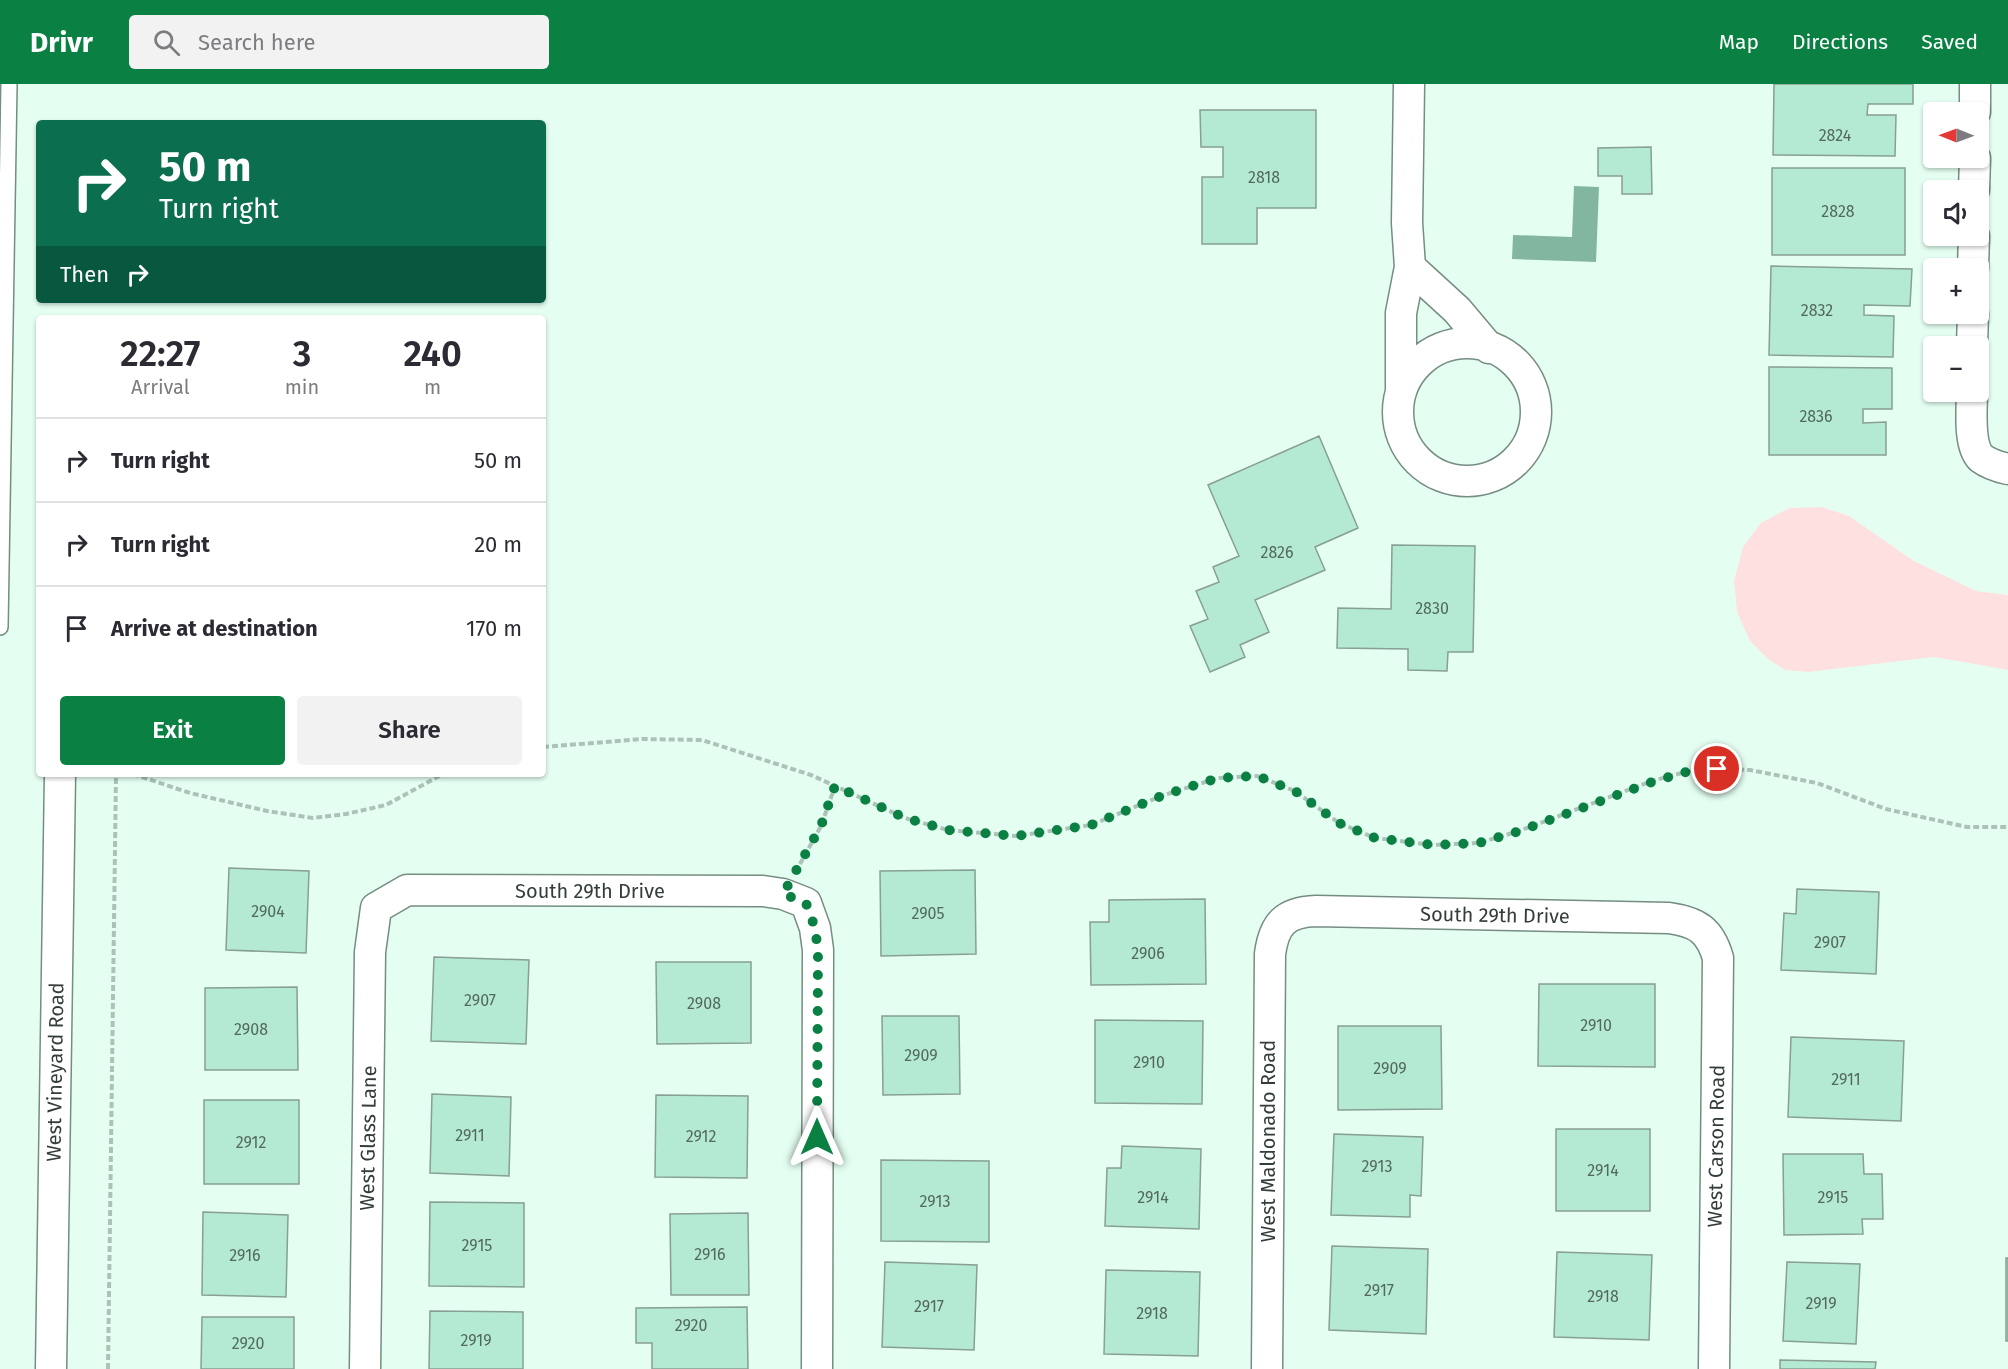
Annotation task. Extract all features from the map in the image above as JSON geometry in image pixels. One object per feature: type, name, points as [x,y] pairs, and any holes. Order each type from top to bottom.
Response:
[{"type":"street","points":[[1401,397],[1401,314],[1410,267],[1407,223],[1409,84]]},
{"type":"street","points":[[1975,84],[1975,102]]},
{"type":"street","points":[[1410,267],[1457,310],[1489,348]]},
{"type":"street","points":[[1458,344],[1480,344],[1489,348],[1501,352],[1518,366],[1530,385],[1536,407],[1534,430],[1524,452],[1508,468],[1487,479],[1464,481],[1440,476],[1421,464],[1406,446],[1399,425],[1399,402],[1405,381],[1419,363],[1437,350],[1458,344]]},
{"type":"street","points":[[1972,402],[1971,427],[1980,457],[2008,470]]},
{"type":"street","name":"West Vineyard Road","points":[[51,1369],[60,777]]},
{"type":"street","name":"South 29th Drive","points":[[376,908],[406,890],[763,891],[795,898]]},
{"type":"street","points":[[795,898],[815,928],[818,951],[816,1369]]},
{"type":"street","name":"West Glass Lane","points":[[365,1369],[370,952],[376,908]]},
{"type":"street","name":"South 29th Drive","points":[[1287,918],[1303,912],[1316,911],[1669,918],[1688,920],[1702,929]]},
{"type":"street","name":"West Maldonado Road","points":[[1266,1369],[1270,954],[1273,936],[1287,918]]},
{"type":"street","name":"West Carson Road","points":[[1702,929],[1713,941],[1718,957],[1714,1369]]},
{"type":"lane","points":[[0,627],[9,84]]},
{"type":"path","points":[[546,747],[643,739],[702,740],[811,776],[905,818],[948,830],[1016,836],[1091,825],[1164,795],[1218,778],[1257,776],[1295,791],[1339,823],[1375,838],[1433,845],[1479,843],[1520,831],[1652,782],[1700,768],[1750,770],[1817,783],[1886,810],[1967,827],[2008,827]]},
{"type":"path","points":[[108,1369],[116,777]]},
{"type":"path","points":[[142,777],[190,793],[267,811],[313,818],[346,814],[386,805],[437,777]]},
{"type":"path","points":[[795,898],[835,786]]},
{"type":"shaded area","points":[[1574,186],[1599,187],[1596,262],[1512,259],[1513,235],[1572,237]]},
{"type":"shaded area","points":[[1822,507],[1849,516],[1914,561],[1976,591],[2008,595],[2008,670],[1934,657],[1808,672],[1785,670],[1768,659],[1750,641],[1737,612],[1734,581],[1743,547],[1761,523],[1789,508]]},
{"type":"building","points":[[1774,84],[1913,84],[1913,104],[1868,104],[1867,115],[1896,115],[1895,156],[1773,155]]},
{"type":"building","points":[[1200,110],[1316,110],[1316,208],[1257,208],[1257,244],[1202,244],[1202,177],[1223,177],[1223,147],[1201,147]]},
{"type":"building","points":[[1651,147],[1652,194],[1622,194],[1622,176],[1598,176],[1598,148]]},
{"type":"building","points":[[1772,168],[1905,168],[1905,255],[1772,255]]},
{"type":"building","points":[[1771,266],[1912,269],[1910,306],[1864,305],[1864,315],[1894,316],[1893,357],[1769,355]]},
{"type":"building","points":[[1769,367],[1892,368],[1892,409],[1863,409],[1863,423],[1886,422],[1886,455],[1769,455]]},
{"type":"building","points":[[1319,436],[1358,528],[1315,547],[1325,570],[1255,600],[1269,632],[1240,645],[1245,657],[1210,672],[1190,626],[1208,619],[1196,591],[1219,582],[1213,567],[1239,556],[1208,485]]},
{"type":"building","points":[[1392,545],[1475,546],[1473,652],[1448,652],[1447,671],[1408,670],[1408,649],[1337,648],[1338,608],[1391,609]]},
{"type":"building","points":[[229,868],[309,871],[306,953],[226,950]]},
{"type":"building","points":[[975,870],[976,954],[881,956],[880,871]]},
{"type":"building","points":[[1797,889],[1879,892],[1876,974],[1781,970],[1784,913],[1796,914]]},
{"type":"building","points":[[1205,899],[1206,984],[1091,985],[1090,922],[1109,922],[1109,900]]},
{"type":"building","points":[[434,957],[529,960],[526,1044],[431,1041]]},
{"type":"building","points":[[656,962],[751,962],[751,1043],[657,1044]]},
{"type":"building","points":[[1539,984],[1655,984],[1655,1067],[1538,1066]]},
{"type":"building","points":[[297,987],[298,1070],[205,1070],[205,988]]},
{"type":"building","points":[[882,1016],[959,1016],[960,1094],[883,1095]]},
{"type":"building","points":[[1095,1020],[1203,1021],[1202,1104],[1095,1103]]},
{"type":"building","points":[[1338,1026],[1441,1026],[1442,1109],[1338,1110]]},
{"type":"building","points":[[1791,1037],[1904,1041],[1901,1121],[1788,1117]]},
{"type":"building","points":[[432,1094],[511,1097],[509,1176],[430,1173]]},
{"type":"building","points":[[656,1095],[748,1096],[747,1178],[655,1177]]},
{"type":"building","points":[[204,1100],[299,1100],[299,1184],[204,1184]]},
{"type":"building","points":[[1556,1129],[1650,1129],[1650,1211],[1556,1211]]},
{"type":"building","points":[[1334,1134],[1423,1137],[1421,1196],[1410,1195],[1410,1217],[1331,1215]]},
{"type":"building","points":[[1122,1146],[1201,1149],[1199,1229],[1105,1226],[1107,1168],[1121,1168]]},
{"type":"building","points":[[1783,1154],[1863,1154],[1864,1174],[1882,1174],[1883,1219],[1862,1219],[1863,1234],[1784,1235]]},
{"type":"building","points":[[881,1160],[989,1161],[989,1242],[881,1241]]},
{"type":"building","points":[[430,1202],[524,1203],[524,1287],[429,1286]]},
{"type":"building","points":[[203,1212],[288,1215],[286,1297],[202,1295]]},
{"type":"building","points":[[748,1213],[749,1295],[671,1295],[670,1214]]},
{"type":"building","points":[[1332,1246],[1428,1249],[1426,1334],[1329,1330]]},
{"type":"building","points":[[1557,1252],[1652,1255],[1649,1340],[1554,1337]]},
{"type":"building","points":[[2006,1258],[2008,1258],[2008,1341],[2006,1341]]},
{"type":"building","points":[[885,1262],[977,1265],[974,1350],[882,1347]]},
{"type":"building","points":[[1787,1262],[1860,1264],[1856,1344],[1783,1341]]},
{"type":"building","points":[[1106,1270],[1200,1272],[1198,1356],[1104,1354]]},
{"type":"building","points":[[747,1307],[748,1369],[652,1369],[652,1343],[636,1343],[636,1308]]},
{"type":"building","points":[[430,1311],[523,1312],[523,1369],[429,1369]]},
{"type":"building","points":[[202,1317],[294,1317],[294,1369],[201,1369]]},
{"type":"building","points":[[1780,1360],[1876,1362],[1875,1369],[1780,1369]]},
{"type":"route","points":[[817,1137],[818,951],[815,928],[806,903],[783,894],[821,826],[835,786],[905,818],[948,830],[1016,836],[1091,825],[1164,795],[1218,778],[1257,776],[1295,791],[1339,823],[1375,838],[1433,845],[1479,843],[1520,831],[1652,782],[1700,768],[1717,769]]}]
